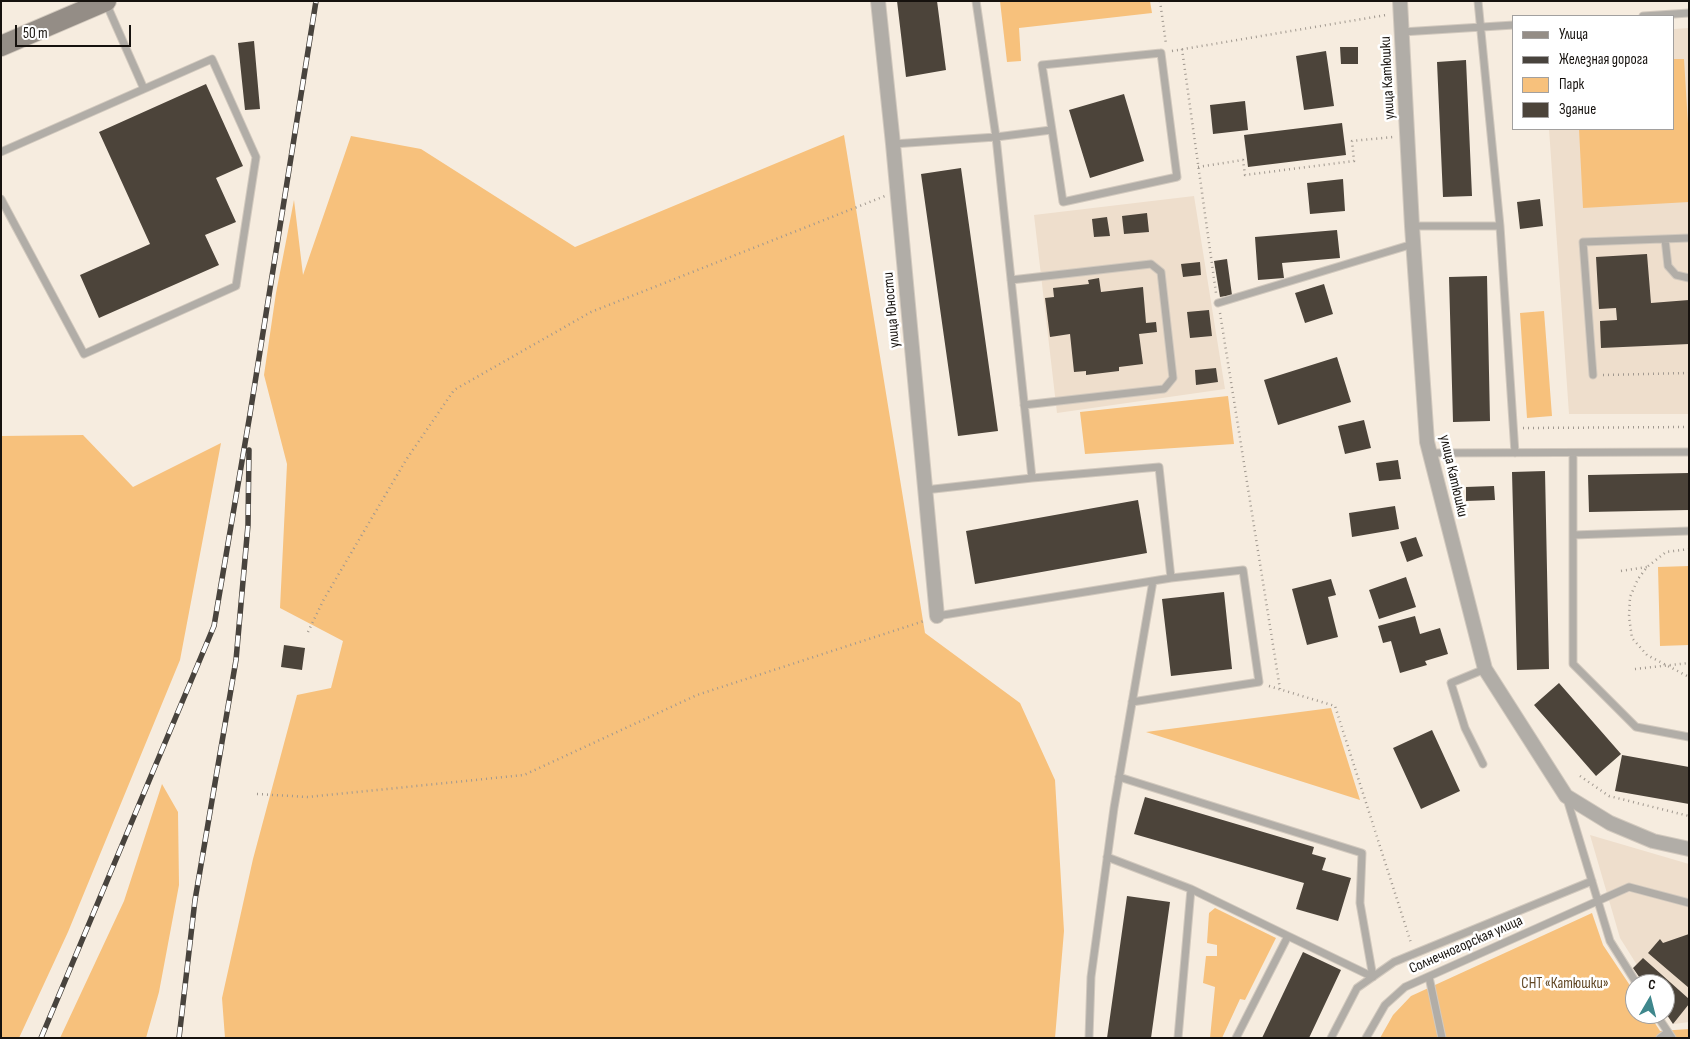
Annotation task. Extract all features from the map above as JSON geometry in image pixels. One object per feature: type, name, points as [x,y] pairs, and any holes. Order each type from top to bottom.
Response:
[{"type":"main road","points":[[1,46],[105,1]]},
{"type":"street","name":"улица Юности","points":[[878,1],[894,144],[937,616]]},
{"type":"street","name":"улица Катюшки","points":[[1401,7],[1413,244],[1427,442],[1485,669],[1566,796],[1610,823],[1653,841],[1689,849]]},
{"type":"lane","points":[[105,1],[144,89]]},
{"type":"lane","points":[[976,1],[996,137],[1032,478]]},
{"type":"lane","points":[[1478,1],[1479,27],[1500,226],[1515,453]]},
{"type":"lane","points":[[1658,15],[1689,13]]},
{"type":"lane","points":[[1402,32],[1512,25]]},
{"type":"lane","points":[[1160,52],[1177,177],[1063,202],[1051,130],[1042,65],[1160,52]]},
{"type":"lane","points":[[1,152],[212,58],[256,157],[236,286],[84,354],[1,199]]},
{"type":"lane","points":[[894,144],[996,137],[1051,130]]},
{"type":"lane","points":[[1412,226],[1500,226]]},
{"type":"lane","points":[[1593,375],[1583,242],[1689,238]]},
{"type":"lane","points":[[1665,239],[1668,266],[1676,275],[1689,278]]},
{"type":"lane","points":[[1218,303],[1413,244]]},
{"type":"lane","points":[[1011,280],[1151,264],[1161,272],[1173,378],[1164,389],[1024,405]]},
{"type":"lane","points":[[1430,454],[1689,452]]},
{"type":"lane","points":[[1573,453],[1573,664],[1636,726],[1689,737]]},
{"type":"lane","points":[[925,490],[1159,467],[1171,578]]},
{"type":"lane","points":[[1573,535],[1689,531]]},
{"type":"lane","points":[[937,616],[1171,578],[1243,570],[1258,682],[1132,702]]},
{"type":"lane","points":[[1089,1038],[1091,977],[1107,856],[1153,581]]},
{"type":"lane","points":[[1483,764],[1465,728],[1451,683],[1485,669]]},
{"type":"lane","points":[[1119,776],[1362,853],[1360,903],[1373,977]]},
{"type":"lane","points":[[1566,796],[1610,941],[1631,974]]},
{"type":"lane","points":[[1107,856],[1191,889],[1373,977]]},
{"type":"lane","points":[[1331,1038],[1357,988],[1394,962],[1592,882]]},
{"type":"lane","name":"Солнечногорская улица","points":[[1366,1038],[1385,1005],[1405,987],[1597,901],[1629,888],[1689,902]]},
{"type":"lane","points":[[1178,1038],[1191,889]]},
{"type":"lane","points":[[1236,1038],[1288,936]]},
{"type":"lane","points":[[1429,977],[1442,1038]]},
{"type":"lane","points":[[1660,1038],[1670,1035],[1663,1024]]},
{"type":"path","points":[[1160,1],[1168,52],[1401,7]]},
{"type":"path","points":[[1182,49],[1218,303],[1280,689]]},
{"type":"path","points":[[1198,167],[1243,160],[1245,175],[1354,162],[1352,142],[1407,136]]},
{"type":"path","points":[[308,632],[324,599],[406,460],[454,390],[591,312],[898,190]]},
{"type":"path","points":[[1593,375],[1689,373]]},
{"type":"path","points":[[1513,428],[1689,427]]},
{"type":"path","points":[[1689,549],[1666,552],[1647,567],[1638,579],[1630,597],[1629,616],[1632,638],[1647,654],[1689,677]]},
{"type":"path","points":[[1621,571],[1647,567]]},
{"type":"path","points":[[257,794],[308,796],[524,775],[697,695],[937,616]]},
{"type":"path","points":[[1635,670],[1689,663]]},
{"type":"path","points":[[1258,682],[1335,706],[1415,954]]},
{"type":"path","points":[[1580,776],[1609,796],[1689,816]]},
{"type":"shaded area","points":[[1689,28],[1689,414],[1569,414],[1549,130],[1675,130],[1675,29]]},
{"type":"shaded area","points":[[1194,196],[1225,389],[1057,413],[1034,215]]},
{"type":"shaded area","points":[[1590,835],[1689,864],[1689,1022],[1675,1024],[1675,974],[1643,974],[1620,938]]},
{"type":"green space","points":[[1000,1],[1150,1],[1152,13],[1019,28],[1021,61],[1007,62]]},
{"type":"green space","points":[[1675,59],[1684,59],[1689,140],[1689,202],[1583,208],[1579,130],[1675,130]]},
{"type":"green space","points":[[844,135],[925,633],[1020,703],[1055,780],[1064,931],[1055,1038],[225,1038],[222,998],[253,859],[297,695],[331,688],[343,641],[280,608],[287,464],[264,375],[276,293],[294,200],[303,275],[351,136],[421,149],[575,247]]},
{"type":"green space","points":[[1544,311],[1552,416],[1527,418],[1520,313]]},
{"type":"green space","points":[[1228,396],[1234,444],[1085,454],[1080,412]]},
{"type":"green space","points":[[83,435],[133,487],[221,443],[180,660],[68,932],[19,1038],[1,1038],[1,436]]},
{"type":"green space","points":[[1689,566],[1689,645],[1660,646],[1658,567]]},
{"type":"green space","points":[[1331,708],[1360,800],[1146,732]]},
{"type":"green space","points":[[162,784],[178,812],[179,885],[159,992],[146,1038],[60,1038],[124,901]]},
{"type":"green space","points":[[1215,908],[1276,938],[1245,1000],[1240,999],[1222,1038],[1210,1038],[1215,987],[1203,983],[1206,956],[1217,956],[1217,945],[1207,943],[1209,913]]},
{"type":"green space","name":"СНТ «Катюшки»","points":[[1592,913],[1603,945],[1625,978],[1625,1024],[1655,1024],[1660,1031],[1689,1029],[1689,1038],[1380,1038],[1393,1015],[1411,996]]},
{"type":"building","points":[[897,1],[937,1],[946,70],[906,77]]},
{"type":"building","points":[[254,41],[260,109],[245,110],[238,43]]},
{"type":"building","points":[[1340,47],[1358,47],[1358,64],[1341,64]]},
{"type":"building","points":[[1326,51],[1334,106],[1304,110],[1296,56]]},
{"type":"building","points":[[1466,60],[1472,196],[1443,197],[1437,62]]},
{"type":"building","points":[[206,84],[243,166],[216,178],[236,222],[205,235],[219,265],[99,318],[80,275],[150,244],[99,132]]},
{"type":"building","points":[[1124,94],[1144,161],[1090,178],[1069,110]]},
{"type":"building","points":[[1245,101],[1248,130],[1213,134],[1210,105]]},
{"type":"building","points":[[1342,123],[1346,155],[1248,167],[1244,135]]},
{"type":"building","points":[[961,168],[998,431],[958,436],[921,174]]},
{"type":"building","points":[[1343,179],[1345,211],[1310,214],[1307,183]]},
{"type":"building","points":[[1540,199],[1543,226],[1520,229],[1517,202]]},
{"type":"building","points":[[1147,213],[1149,232],[1124,234],[1122,216]]},
{"type":"building","points":[[1107,217],[1110,236],[1094,237],[1092,219]]},
{"type":"building","points":[[1337,230],[1340,258],[1282,263],[1284,278],[1258,280],[1255,237]]},
{"type":"building","points":[[1647,254],[1651,303],[1689,300],[1689,344],[1601,348],[1600,321],[1617,320],[1616,308],[1599,309],[1596,257]]},
{"type":"building","points":[[1227,259],[1232,295],[1220,297],[1214,261]]},
{"type":"building","points":[[1200,262],[1201,275],[1183,277],[1181,264]]},
{"type":"building","points":[[1487,276],[1490,421],[1453,422],[1449,277]]},
{"type":"building","points":[[1099,278],[1101,292],[1143,287],[1146,323],[1156,322],[1157,332],[1139,334],[1143,364],[1119,367],[1119,371],[1086,375],[1086,371],[1074,372],[1070,334],[1050,337],[1045,298],[1054,297],[1053,288],[1089,284],[1088,280]]},
{"type":"building","points":[[1324,284],[1333,314],[1305,323],[1295,293]]},
{"type":"building","points":[[1209,310],[1212,336],[1190,338],[1187,312]]},
{"type":"building","points":[[1337,357],[1351,402],[1278,425],[1264,380]]},
{"type":"building","points":[[1216,368],[1218,382],[1196,385],[1195,370]]},
{"type":"building","points":[[1364,420],[1371,448],[1345,454],[1338,426]]},
{"type":"building","points":[[1398,460],[1401,479],[1379,481],[1376,463]]},
{"type":"building","points":[[1545,471],[1549,669],[1517,670],[1512,472]]},
{"type":"building","points":[[1689,473],[1689,510],[1589,512],[1588,475]]},
{"type":"building","points":[[1494,486],[1495,500],[1466,501],[1466,487]]},
{"type":"building","points":[[1138,500],[1147,553],[975,584],[966,531]]},
{"type":"building","points":[[1395,506],[1399,529],[1352,537],[1349,513]]},
{"type":"building","points":[[1416,537],[1423,556],[1407,562],[1400,542]]},
{"type":"building","points":[[1406,577],[1416,607],[1379,619],[1369,590]]},
{"type":"building","points":[[1331,579],[1336,595],[1328,597],[1338,637],[1307,645],[1292,589]]},
{"type":"building","points":[[1224,592],[1232,669],[1171,676],[1162,599]]},
{"type":"building","points":[[1415,616],[1420,634],[1440,628],[1448,654],[1425,661],[1427,665],[1400,673],[1391,641],[1383,643],[1378,626]]},
{"type":"building","points":[[284,645],[305,648],[302,670],[281,667]]},
{"type":"building","points":[[1559,683],[1621,754],[1596,776],[1534,705]]},
{"type":"building","points":[[1432,730],[1460,791],[1421,809],[1393,748]]},
{"type":"building","points":[[1622,755],[1689,767],[1689,804],[1615,791]]},
{"type":"building","points":[[1145,797],[1314,847],[1312,854],[1326,858],[1322,870],[1351,878],[1338,921],[1296,909],[1304,883],[1134,834]]},
{"type":"building","points":[[1127,896],[1170,902],[1151,1038],[1107,1038]]},
{"type":"building","points":[[1689,934],[1689,988],[1675,974],[1648,953],[1660,939],[1663,943]]},
{"type":"building","points":[[1303,952],[1341,970],[1309,1038],[1262,1038]]},
{"type":"building","points":[[1643,958],[1661,974],[1637,974],[1633,968]]},
{"type":"building","points":[[1675,987],[1689,999],[1689,1004],[1675,1022]]},
{"type":"railway","points":[[41,1038],[214,626],[316,1]]},
{"type":"railway","points":[[179,1038],[195,900],[236,660],[248,525],[249,450]]}]
